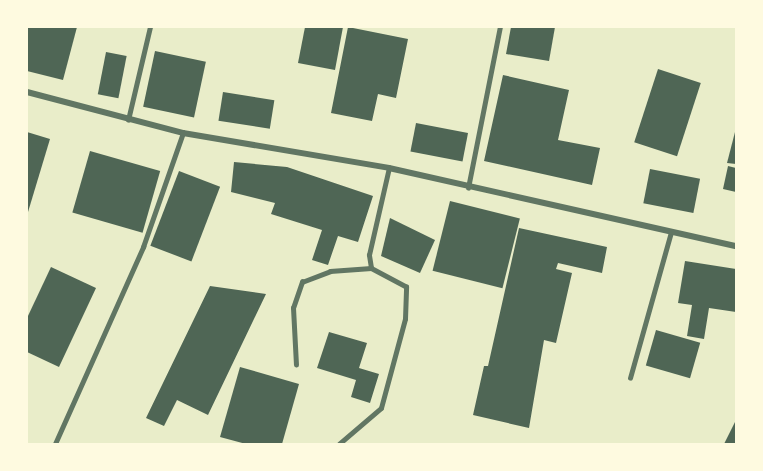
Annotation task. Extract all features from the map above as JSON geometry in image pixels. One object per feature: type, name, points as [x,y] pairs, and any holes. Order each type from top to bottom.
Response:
[{"type":"street","points":[[27,92],[183,133],[389,168],[468,188],[736,246]]},
{"type":"lane","points":[[128,120],[150,27]]},
{"type":"lane","points":[[468,188],[500,27]]},
{"type":"lane","points":[[55,444],[143,247],[183,133]]},
{"type":"lane","points":[[370,268],[369,255],[389,168]]},
{"type":"lane","points":[[630,378],[671,232]]},
{"type":"lane","points":[[296,365],[293,308],[302,282],[330,271],[370,268],[406,287],[405,319],[381,408],[339,444]]},
{"type":"building","points":[[27,27],[77,27],[63,80],[27,71]]},
{"type":"building","points":[[305,27],[343,27],[335,70],[298,63]]},
{"type":"building","points":[[348,27],[408,39],[396,98],[378,94],[372,121],[331,113]]},
{"type":"building","points":[[511,27],[555,27],[549,61],[506,54]]},
{"type":"building","points":[[155,51],[206,62],[194,118],[143,107]]},
{"type":"building","points":[[106,52],[127,56],[118,98],[98,94]]},
{"type":"building","points":[[658,69],[701,83],[677,156],[634,142]]},
{"type":"building","points":[[503,75],[569,90],[558,140],[600,148],[592,185],[484,161]]},
{"type":"building","points":[[223,92],[274,100],[270,129],[218,121]]},
{"type":"building","points":[[416,123],[468,133],[462,162],[410,151]]},
{"type":"building","points":[[27,132],[50,139],[28,212],[27,212]]},
{"type":"building","points":[[735,132],[736,164],[727,163]]},
{"type":"building","points":[[90,151],[160,171],[143,233],[72,213]]},
{"type":"building","points":[[234,162],[287,167],[373,196],[358,242],[338,236],[328,265],[312,260],[322,230],[271,214],[275,203],[231,192]]},
{"type":"building","points":[[728,166],[736,168],[736,192],[723,189]]},
{"type":"building","points":[[650,169],[700,179],[693,213],[643,203]]},
{"type":"building","points":[[179,171],[220,187],[191,261],[150,246]]},
{"type":"building","points":[[450,201],[520,218],[502,288],[433,271]]},
{"type":"building","points":[[390,218],[435,240],[420,273],[381,256]]},
{"type":"building","points":[[519,228],[607,247],[602,273],[558,263],[556,269],[572,273],[556,343],[544,340],[529,428],[473,415],[484,366],[488,366]]},
{"type":"building","points":[[685,261],[736,269],[736,312],[709,308],[704,339],[687,336],[692,305],[678,303]]},
{"type":"building","points":[[51,267],[96,288],[59,367],[27,352],[27,318]]},
{"type":"building","points":[[210,286],[266,294],[208,415],[177,400],[164,426],[146,418]]},
{"type":"building","points":[[656,330],[700,343],[690,378],[646,366]]},
{"type":"building","points":[[329,332],[367,343],[359,368],[379,374],[370,403],[351,397],[356,380],[317,368]]},
{"type":"building","points":[[240,367],[299,384],[282,444],[246,444],[220,437]]},
{"type":"building","points":[[736,420],[736,444],[724,444]]}]
